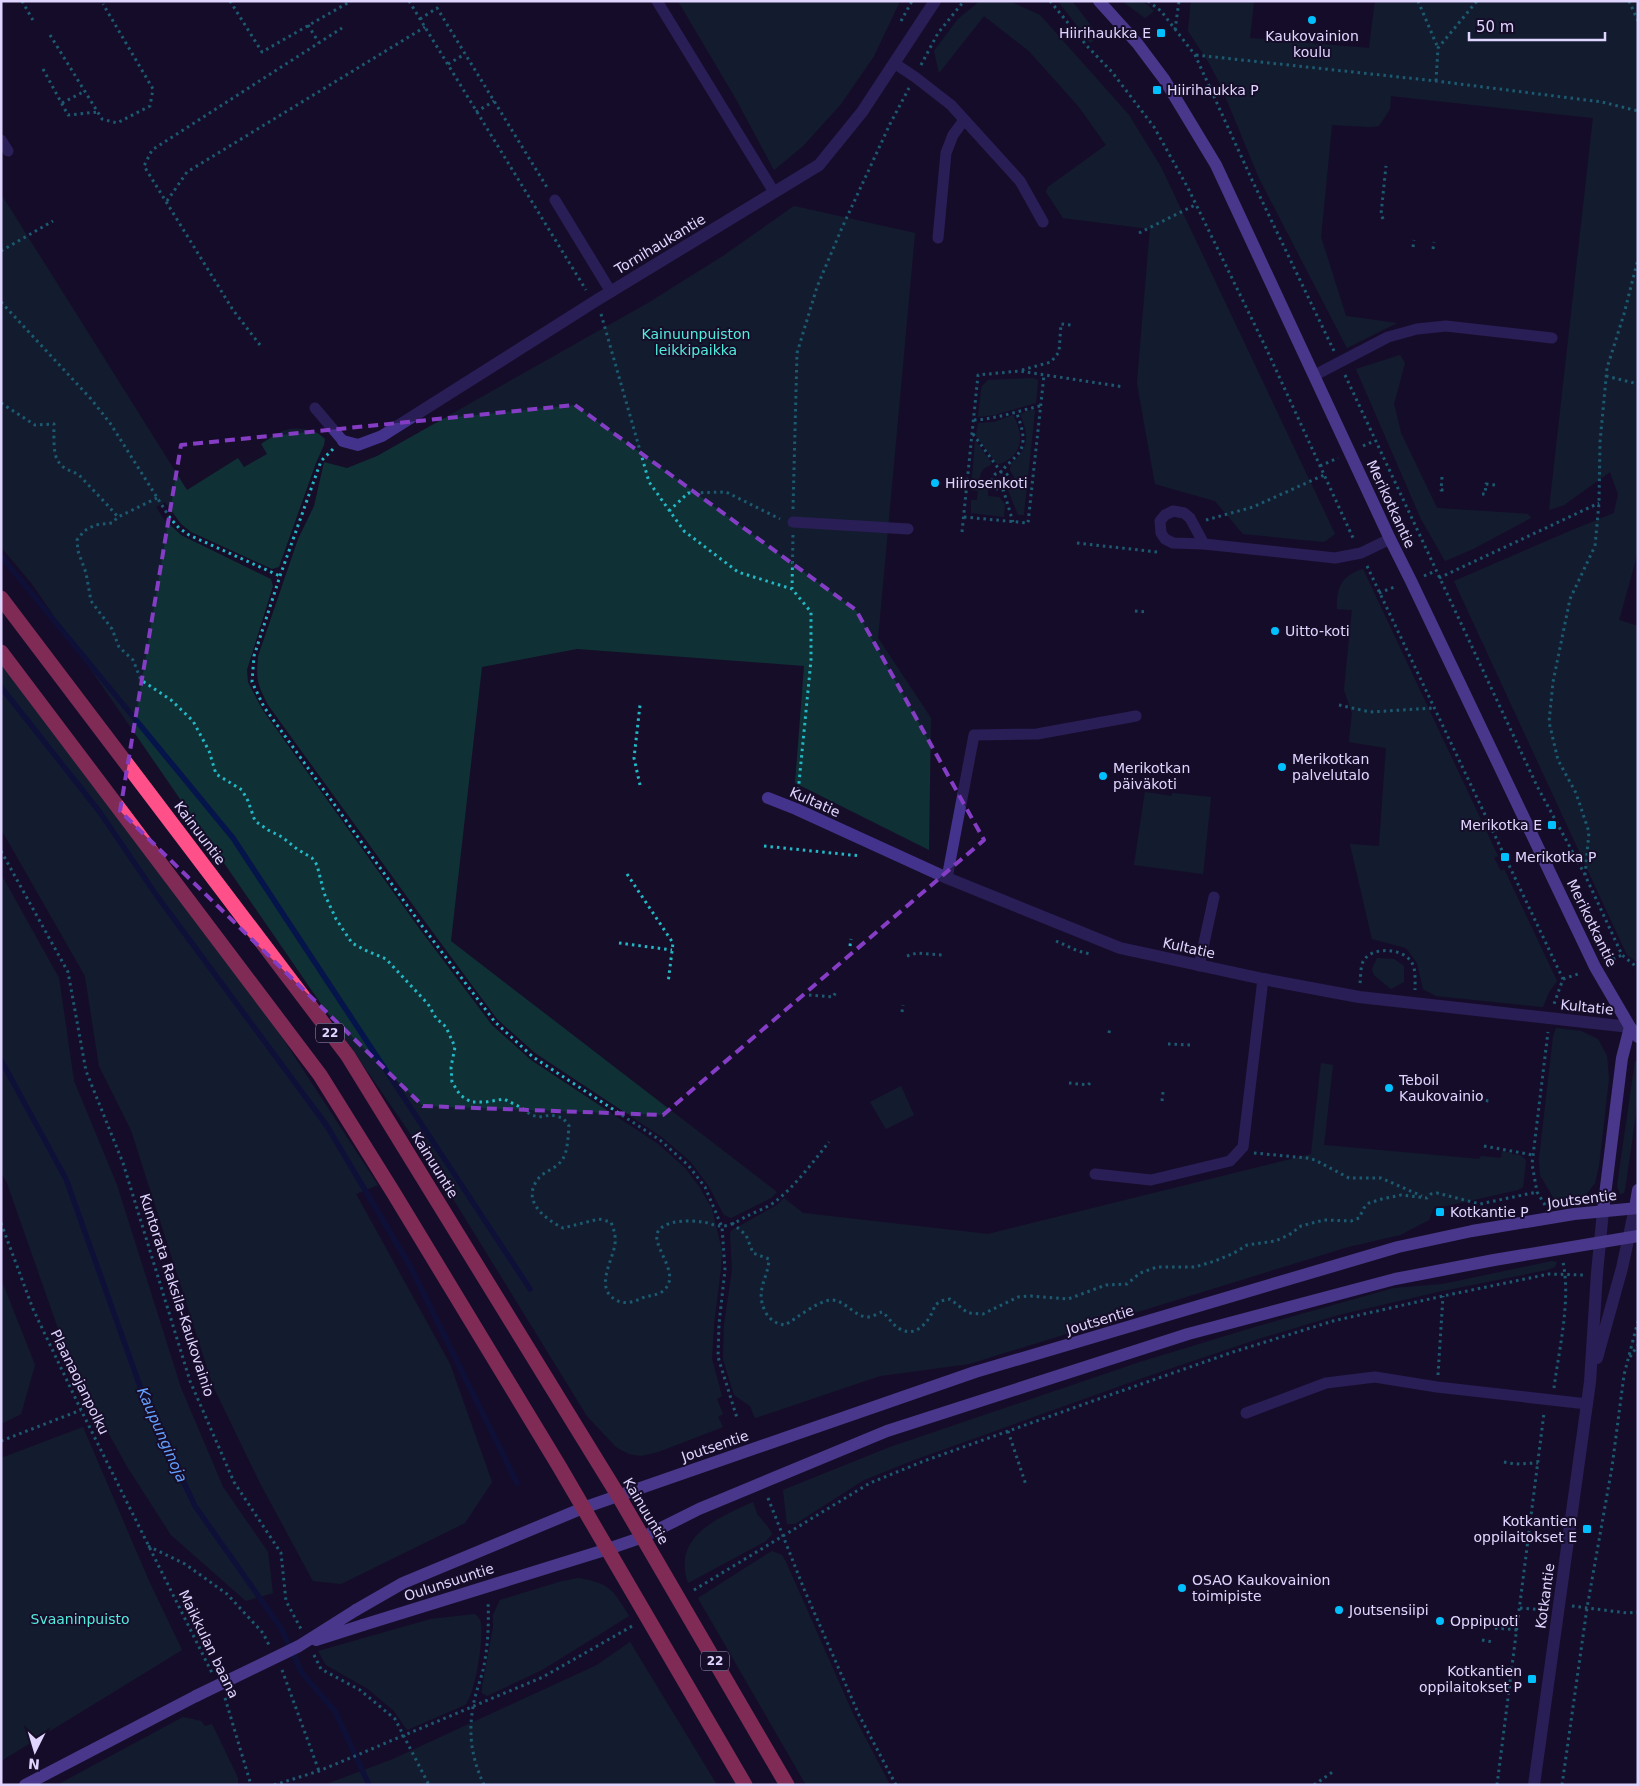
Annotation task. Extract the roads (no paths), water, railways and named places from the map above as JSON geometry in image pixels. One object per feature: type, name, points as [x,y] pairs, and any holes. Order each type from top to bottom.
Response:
[{"type":"highway","name":"Kainuuntie","points":[[1,598],[348,1056],[643,1537],[787,1785]]},
{"type":"highway","name":"22","points":[[1,652],[320,1075],[584,1508],[745,1785]]},
{"type":"main road","name":"Merikotkantie","points":[[1099,3],[1137,43],[1164,79],[1216,165],[1390,540],[1595,967],[1635,1030]]},
{"type":"main road","points":[[1603,1211],[1622,1058],[1635,1030]]},
{"type":"main road","points":[[1637,1208],[1638,1190]]},
{"type":"main road","name":"Joutsentie","points":[[584,1508],[994,1367],[1398,1247],[1472,1231],[1552,1217],[1637,1208]]},
{"type":"main road","points":[[608,1549],[643,1537],[699,1509],[886,1431],[1188,1334],[1395,1279],[1494,1260],[1633,1237]]},
{"type":"main road","name":"Oulunsuuntie","points":[[25,1785],[196,1696],[404,1583],[584,1508]]},
{"type":"main road","name":"Oulunsuuntie","points":[[301,1640],[363,1626],[608,1549]]},
{"type":"street","name":"Tornihaukantie","points":[[343,441],[358,445],[382,436],[597,300],[819,165],[862,112],[935,1]]},
{"type":"street","name":"Kultatie","points":[[768,798],[947,878],[1120,948],[1199,966],[1359,997],[1550,1018],[1635,1030]]},
{"type":"street","name":"Kotkantie","points":[[1590,1382],[1622,1268],[1633,1237],[1637,1208]]},
{"type":"street","name":"Kotkantie","points":[[1534,1785],[1590,1382],[1603,1211]]},
{"type":"lane","points":[[657,1],[774,192]]},
{"type":"lane","points":[[894,63],[951,105],[1020,181],[1043,222]]},
{"type":"lane","points":[[938,238],[946,154],[953,135],[964,120]]},
{"type":"lane","points":[[1,140],[8,151]]},
{"type":"lane","points":[[555,200],[611,292]]},
{"type":"lane","points":[[1315,375],[1388,337],[1417,329],[1446,326],[1552,338]]},
{"type":"lane","points":[[315,408],[343,441]]},
{"type":"lane","points":[[793,522],[908,529]]},
{"type":"lane","points":[[1204,544],[1334,558],[1361,553],[1390,540]]},
{"type":"lane","points":[[947,878],[974,735],[1037,734],[1136,716]]},
{"type":"lane","points":[[1199,966],[1214,897]]},
{"type":"lane","points":[[1095,1174],[1151,1180],[1230,1161],[1243,1147],[1263,979]]},
{"type":"lane","points":[[1246,1413],[1326,1383],[1375,1377],[1437,1387],[1587,1404]]},
{"type":"waterway","points":[[1,556],[233,838],[530,1289]]},
{"type":"waterway","points":[[1,687],[99,811],[157,896],[327,1126],[410,1266],[517,1483]]},
{"type":"waterway","name":"Kaupunginoja","points":[[1,1060],[66,1179],[146,1403],[195,1506],[281,1628],[302,1673],[335,1711],[369,1785]]},
{"type":"place","name":"Kaukovainion koulu","points":[[1312,20]]},
{"type":"place","name":"Hiirihaukka E","points":[[1161,33]]},
{"type":"place","name":"Hiirihaukka P","points":[[1157,90]]},
{"type":"place","name":"Hiirosenkoti","points":[[935,483]]},
{"type":"place","name":"Uitto-koti","points":[[1275,631]]},
{"type":"place","name":"Merikotkan palvelutalo","points":[[1282,767]]},
{"type":"place","name":"Merikotkan päiväkoti","points":[[1103,776]]},
{"type":"place","name":"Merikotka E","points":[[1552,825]]},
{"type":"place","name":"Merikotka P","points":[[1505,857]]},
{"type":"place","name":"Teboil Kaukovainio","points":[[1389,1088]]},
{"type":"place","name":"Kotkantie P","points":[[1440,1212]]},
{"type":"place","name":"Kotkantien oppilaitokset E","points":[[1587,1529]]},
{"type":"place","name":"OSAO Kaukovainion toimipiste","points":[[1182,1588]]},
{"type":"place","name":"Joutsensiipi","points":[[1339,1610]]},
{"type":"place","name":"Oppipuoti","points":[[1440,1621]]},
{"type":"place","name":"Kotkantien oppilaitokset P","points":[[1532,1679]]},
{"type":"park label","name":"Kainuunpuiston leikkipaikka","points":[[696,342]]},
{"type":"park label","name":"Svaaninpuisto","points":[[80,1619]]}]
